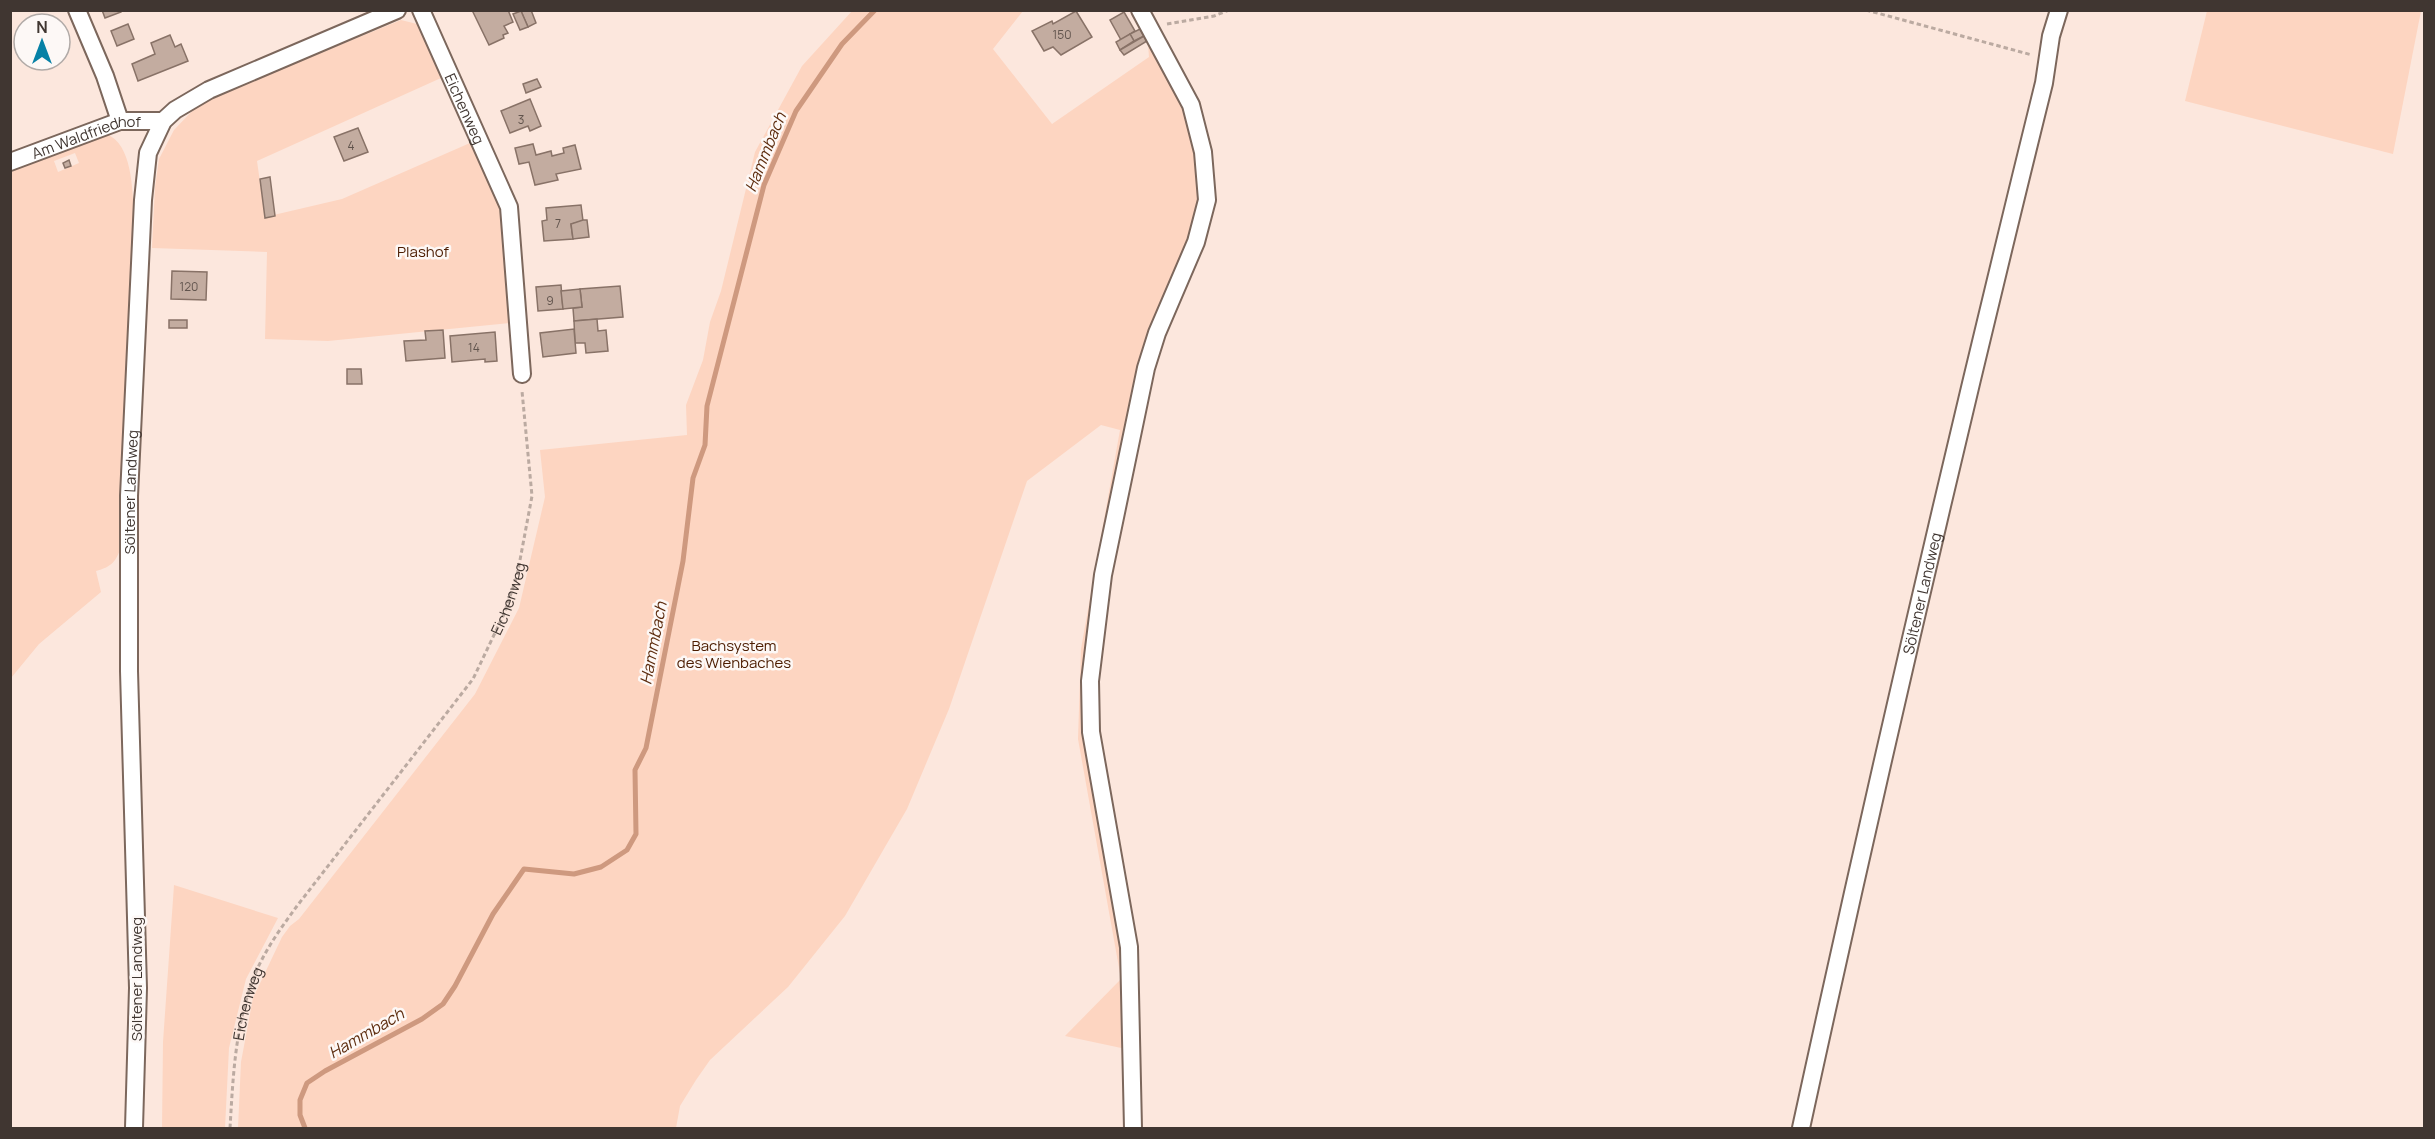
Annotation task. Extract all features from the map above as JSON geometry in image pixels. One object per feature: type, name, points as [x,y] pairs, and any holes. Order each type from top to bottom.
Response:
[{"type":"street","points":[[77,10],[105,76],[120,121]]},
{"type":"street","name":"Söltener Landweg","points":[[134,1128],[138,988],[129,671],[129,496],[148,153],[163,121],[189,100],[397,10]]},
{"type":"street","name":"Eichenweg","points":[[421,10],[509,207],[522,374]]},
{"type":"street","name":"Söltener Landweg","points":[[1800,1128],[1968,393],[2044,84],[2046,59],[2059,10]]},
{"type":"street","points":[[1134,1128],[1130,957],[1091,732],[1092,655],[1102,575],[1146,368],[1157,333],[1196,242],[1207,200],[1206,168],[1197,121],[1191,105],[1144,18]]},
{"type":"street","name":"Am Waldfriedhof","points":[[10,162],[120,121],[163,121]]},
{"type":"path","points":[[1144,18],[1181,23],[1229,10]]},
{"type":"path","points":[[1866,10],[2046,59]]},
{"type":"path","name":"Eichenweg","points":[[230,1128],[237,1048],[243,1018],[254,977],[268,949],[297,906],[473,679],[504,614],[517,576],[532,496],[522,374]]},
{"type":"green space","name":"Bachsystem des Wienbaches","points":[[852,11],[1023,11],[993,49],[1052,124],[1149,57],[1148,44],[1191,121],[1200,200],[1173,279],[1085,666],[1124,948],[1126,1049],[1065,1036],[1121,979],[1078,739],[1081,649],[1120,430],[1101,425],[1027,481],[949,709],[907,809],[845,916],[788,987],[710,1060],[680,1106],[676,1128],[238,1128],[241,1062],[253,998],[282,937],[299,919],[475,694],[519,608],[545,497],[540,450],[687,435],[686,405],[703,360],[710,322],[721,291],[755,152],[802,66]]},
{"type":"green space","points":[[2207,11],[2421,11],[2393,154],[2185,101]]},
{"type":"green space","name":"Plashof","points":[[401,20],[417,24],[441,78],[257,161],[265,217],[342,199],[470,143],[500,209],[510,323],[328,341],[265,339],[267,252],[152,248],[159,159],[174,130],[195,108],[227,91]]},
{"type":"green space","points":[[106,134],[115,139],[126,157],[134,214],[121,547],[112,563],[96,571],[101,592],[39,644],[11,678],[11,170]],"holes":[[[75,153],[79,163],[58,172],[54,161]]]},
{"type":"green space","points":[[174,885],[278,918],[246,979],[229,1048],[225,1128],[162,1128],[163,1042]]},
{"type":"building","points":[[102,10],[121,10],[121,12],[105,18]]},
{"type":"building","points":[[472,10],[508,10],[513,22],[504,26],[508,33],[503,35],[504,38],[489,45]]},
{"type":"building","points":[[531,10],[536,23],[528,27],[521,11]]},
{"type":"building","points":[[521,11],[528,27],[520,30],[513,14]]},
{"type":"building","points":[[1076,11],[1092,37],[1061,55],[1053,47],[1044,51],[1032,31],[1052,21],[1053,24]]},
{"type":"building","points":[[1124,12],[1135,31],[1121,40],[1110,20]]},
{"type":"building","points":[[128,24],[134,39],[117,46],[111,31]]},
{"type":"building","points":[[1140,29],[1144,36],[1134,41],[1130,34]]},
{"type":"building","points":[[1130,34],[1134,41],[1120,50],[1116,42]]},
{"type":"building","points":[[170,35],[175,47],[181,44],[188,61],[138,81],[132,64],[155,54],[151,43]]},
{"type":"building","points":[[1144,36],[1147,41],[1124,55],[1120,50]]},
{"type":"building","points":[[537,79],[541,87],[526,93],[523,84]]},
{"type":"building","points":[[530,99],[541,126],[530,131],[528,126],[510,133],[501,111]]},
{"type":"building","points":[[358,128],[368,152],[344,161],[334,137]]},
{"type":"building","points":[[533,144],[536,155],[551,151],[552,156],[564,153],[563,148],[575,145],[581,169],[556,174],[558,180],[535,185],[529,162],[519,164],[515,148]]},
{"type":"building","points":[[69,160],[71,166],[65,168],[63,163]]},
{"type":"building","points":[[270,177],[275,216],[265,218],[260,179]]},
{"type":"building","points":[[581,205],[583,221],[571,224],[573,239],[544,241],[542,221],[547,220],[546,208]]},
{"type":"building","points":[[587,220],[589,237],[573,239],[571,224]]},
{"type":"building","points":[[172,271],[207,272],[206,300],[171,299]]},
{"type":"building","points":[[561,285],[563,309],[538,311],[536,287]]},
{"type":"building","points":[[620,286],[623,317],[574,321],[573,308],[582,307],[580,289]]},
{"type":"building","points":[[580,289],[582,307],[563,309],[561,291]]},
{"type":"building","points":[[597,319],[598,331],[606,330],[608,351],[586,353],[585,343],[575,343],[574,321]]},
{"type":"building","points":[[169,320],[187,320],[187,328],[169,328]]},
{"type":"building","points":[[574,329],[576,353],[543,357],[540,333]]},
{"type":"building","points":[[443,330],[445,358],[406,361],[404,341],[426,340],[425,331]]},
{"type":"building","points":[[495,332],[497,361],[485,362],[485,359],[452,362],[450,336]]},
{"type":"building","points":[[347,369],[361,369],[362,384],[347,384]]},
{"type":"waterway","name":"Hammbach","points":[[305,1128],[300,1115],[300,1100],[307,1083],[422,1019],[443,1004],[493,914],[524,869],[574,874],[601,867],[627,850],[636,834],[635,770],[646,748],[683,561],[693,478],[705,445],[707,406],[764,185],[796,111],[842,44],[875,10]]}]
